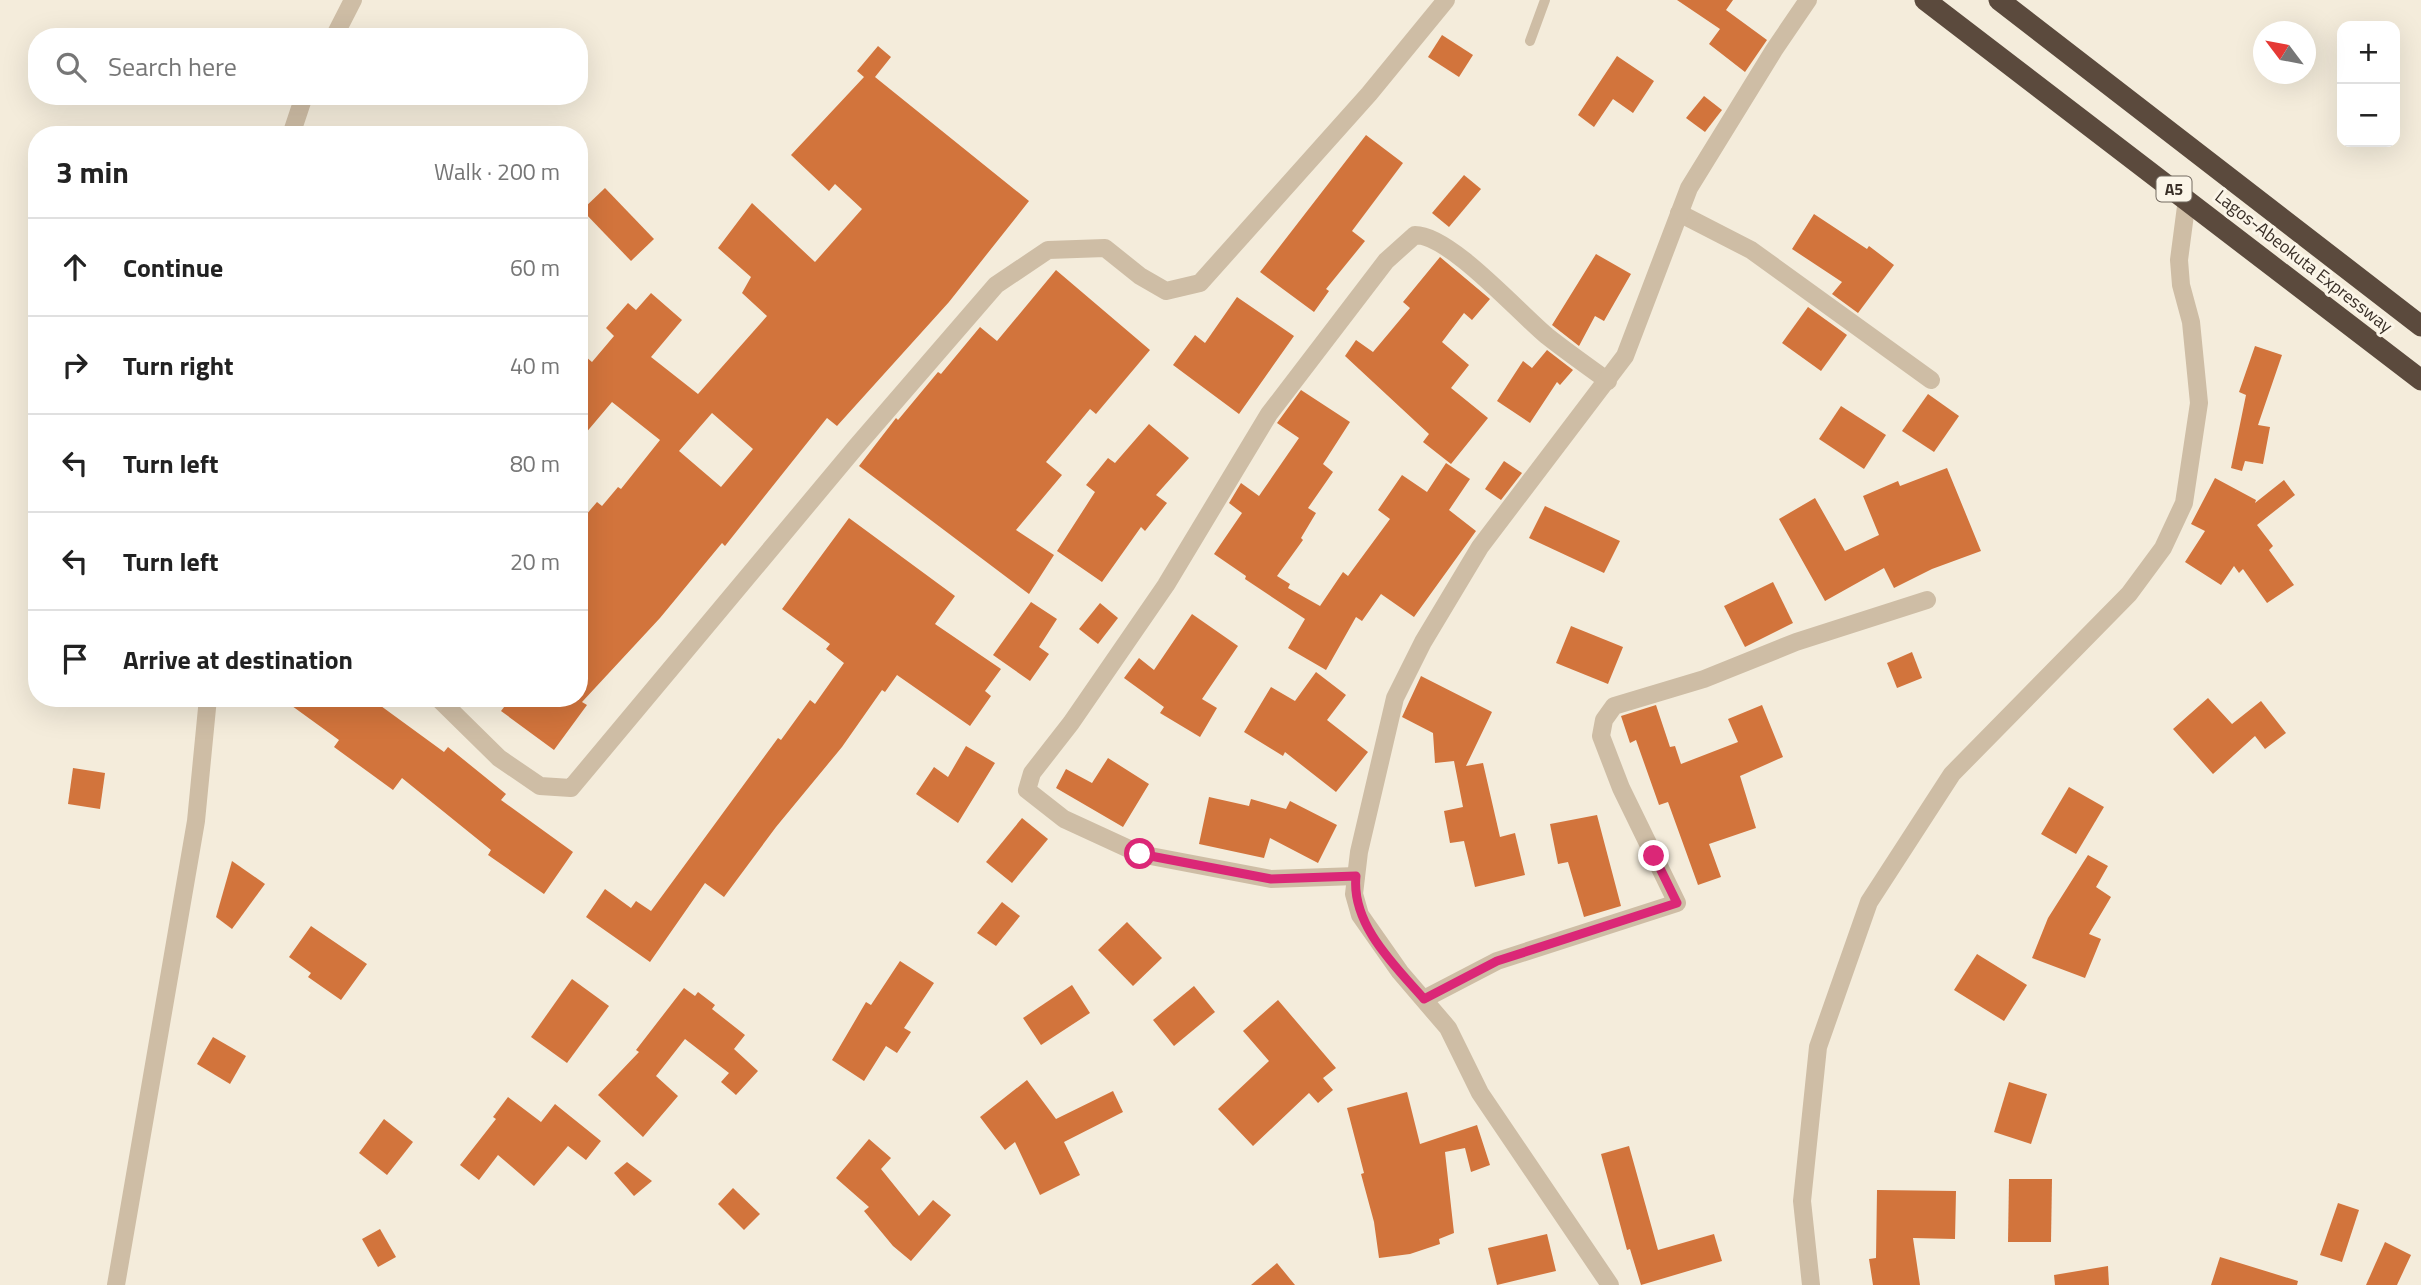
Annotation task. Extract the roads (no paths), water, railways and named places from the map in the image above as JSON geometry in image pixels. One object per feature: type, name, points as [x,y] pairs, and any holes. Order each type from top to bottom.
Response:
[{"type":"highway","name":"Lagos-Abeokuta Expressway","points":[[1924,0],[2188,199],[2421,380]]},
{"type":"highway","name":"Lagos-Abeokuta Expressway","points":[[1999,0],[2421,326]]},
{"type":"street","points":[[339,28],[353,0]]},
{"type":"street","points":[[447,707],[499,758],[540,786],[571,788],[846,459],[996,285],[1048,250],[1105,248],[1140,276],[1166,291],[1200,283],[1369,94],[1446,0]]},
{"type":"street","points":[[1610,1285],[1480,1093],[1448,1028],[1400,972],[1360,915],[1354,894],[1359,852],[1395,698],[1423,642],[1480,547],[1625,356],[1689,188],[1808,0]]},
{"type":"street","points":[[294,126],[301,105]]},
{"type":"street","points":[[1811,1285],[1802,1201],[1818,1047],[1869,902],[1952,774],[2129,594],[2163,548],[2184,503],[2199,403],[2192,323],[2181,285],[2179,260],[2188,199]]},
{"type":"street","points":[[1679,214],[1751,250],[1931,380]]},
{"type":"street","points":[[1356,876],[1271,879],[1140,854],[1065,819],[1046,805],[1027,790],[1032,772],[1071,723],[1166,585],[1269,414],[1386,261],[1415,235],[1422,235],[1450,249],[1546,335],[1608,381]]},
{"type":"street","points":[[1424,999],[1497,961],[1677,903],[1621,788],[1601,736],[1604,720],[1614,706],[1704,679],[1796,642],[1927,600]]},
{"type":"street","points":[[116,1285],[196,821],[207,707]]},
{"type":"lane","points":[[1530,41],[1545,0]]}]
